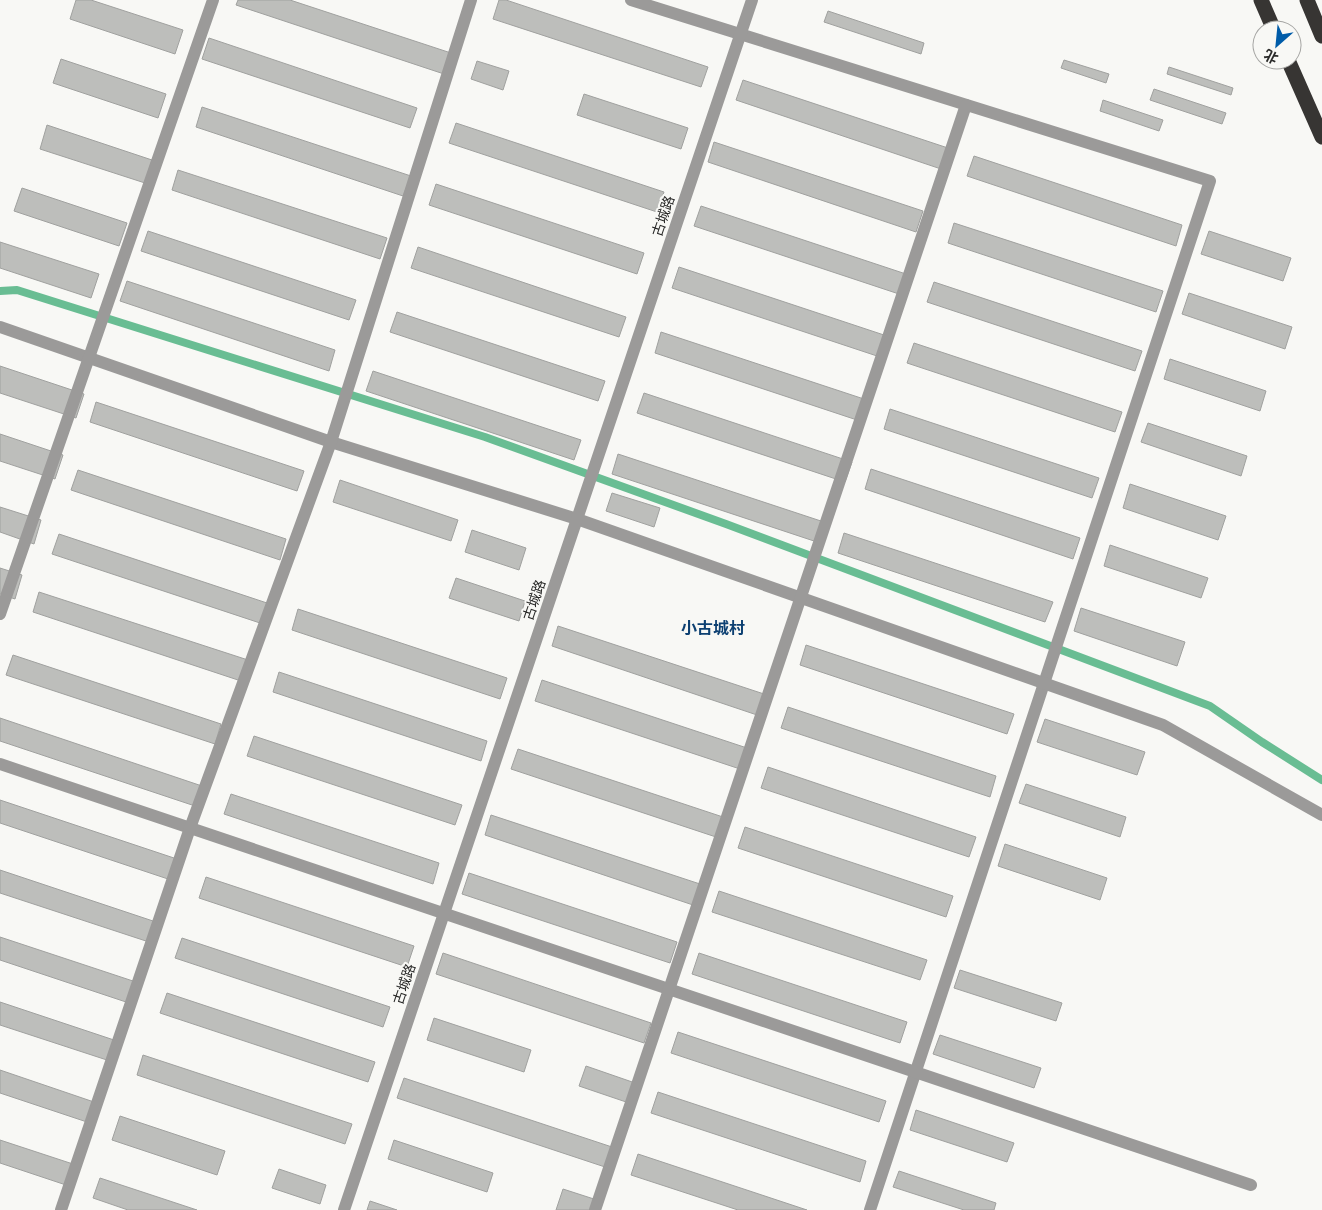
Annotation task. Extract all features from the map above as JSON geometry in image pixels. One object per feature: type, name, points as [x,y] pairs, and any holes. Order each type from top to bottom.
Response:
[{"type":"highway","points":[[1261,0],[1270,20]]},
{"type":"highway","points":[[1307,0],[1322,36]]},
{"type":"highway","points":[[1292,70],[1322,137]]},
{"type":"street","points":[[0,614],[213,0]]},
{"type":"street","points":[[61,1210],[190,828],[330,442],[471,0]]},
{"type":"street","points":[[630,0],[1210,181],[870,1210]]},
{"type":"street","name":"古城路","points":[[344,1210],[752,0]]},
{"type":"street","points":[[594,1210],[966,105]]},
{"type":"street","points":[[0,327],[330,442],[577,519],[1163,725],[1322,815]]},
{"type":"street","points":[[0,764],[1251,1185]]},
{"type":"building","points":[[76,0],[91,0],[183,30],[175,54],[70,19]]},
{"type":"building","points":[[238,0],[290,0],[451,53],[444,74],[236,5]]},
{"type":"building","points":[[499,0],[506,0],[708,67],[701,87],[493,19]]},
{"type":"building","points":[[828,11],[924,43],[921,54],[824,22]]},
{"type":"building","points":[[209,38],[417,108],[410,128],[202,59]]},
{"type":"building","points":[[61,59],[166,94],[158,118],[53,83]]},
{"type":"building","points":[[1064,60],[1109,74],[1106,83],[1061,68]]},
{"type":"building","points":[[477,61],[509,71],[503,90],[471,79]]},
{"type":"building","points":[[1169,67],[1233,88],[1231,95],[1167,74]]},
{"type":"building","points":[[743,80],[951,149],[944,170],[736,100]]},
{"type":"building","points":[[1154,89],[1226,113],[1222,124],[1150,100]]},
{"type":"building","points":[[584,94],[688,128],[681,149],[577,115]]},
{"type":"building","points":[[1103,100],[1163,120],[1159,131],[1100,111]]},
{"type":"building","points":[[202,107],[411,176],[403,196],[196,127]]},
{"type":"building","points":[[456,123],[664,192],[657,212],[449,143]]},
{"type":"building","points":[[47,125],[152,160],[145,183],[40,149]]},
{"type":"building","points":[[714,142],[923,211],[916,232],[708,162]]},
{"type":"building","points":[[974,156],[1182,225],[1176,246],[967,176]]},
{"type":"building","points":[[178,170],[387,238],[380,259],[172,190]]},
{"type":"building","points":[[436,184],[644,253],[637,274],[429,205]]},
{"type":"building","points":[[22,188],[127,223],[119,246],[14,211]]},
{"type":"building","points":[[701,206],[909,275],[902,295],[694,226]]},
{"type":"building","points":[[954,223],[1163,291],[1156,312],[948,243]]},
{"type":"building","points":[[148,231],[356,300],[349,320],[141,251]]},
{"type":"building","points":[[1209,231],[1291,258],[1283,281],[1201,254]]},
{"type":"building","points":[[0,242],[99,274],[91,298],[0,268]]},
{"type":"building","points":[[418,247],[626,317],[619,337],[411,268]]},
{"type":"building","points":[[679,267],[887,336],[880,357],[672,288]]},
{"type":"building","points":[[127,281],[335,350],[329,371],[120,301]]},
{"type":"building","points":[[934,282],[1142,351],[1135,371],[927,302]]},
{"type":"building","points":[[1189,293],[1292,327],[1285,349],[1182,314]]},
{"type":"building","points":[[397,312],[605,381],[598,401],[390,332]]},
{"type":"building","points":[[661,332],[870,401],[863,422],[655,353]]},
{"type":"building","points":[[914,343],[1122,412],[1115,432],[907,363]]},
{"type":"building","points":[[1170,359],[1266,391],[1260,411],[1164,379]]},
{"type":"building","points":[[0,366],[84,394],[76,418],[0,393]]},
{"type":"building","points":[[373,371],[581,440],[574,460],[366,391]]},
{"type":"building","points":[[644,393],[852,462],[845,482],[637,413]]},
{"type":"building","points":[[96,402],[304,471],[297,491],[90,422]]},
{"type":"building","points":[[890,409],[1099,478],[1092,498],[884,429]]},
{"type":"building","points":[[1148,423],[1247,456],[1241,476],[1141,442]]},
{"type":"building","points":[[0,434],[63,455],[55,479],[0,461]]},
{"type":"building","points":[[618,454],[827,523],[820,543],[612,474]]},
{"type":"building","points":[[871,469],[1080,538],[1073,559],[865,489]]},
{"type":"building","points":[[78,470],[286,539],[280,560],[71,490]]},
{"type":"building","points":[[340,480],[458,520],[451,541],[333,502]]},
{"type":"building","points":[[1130,484],[1226,516],[1218,540],[1123,508]]},
{"type":"building","points":[[612,493],[660,508],[654,527],[606,511]]},
{"type":"building","points":[[0,507],[41,520],[34,544],[0,532]]},
{"type":"building","points":[[472,530],[526,548],[519,570],[465,552]]},
{"type":"building","points":[[844,533],[1053,602],[1045,622],[838,553]]},
{"type":"building","points":[[59,534],[267,603],[260,623],[52,554]]},
{"type":"building","points":[[1110,545],[1208,578],[1201,598],[1104,566]]},
{"type":"building","points":[[0,568],[22,575],[15,599],[0,594]]},
{"type":"building","points":[[456,578],[525,601],[519,621],[449,598]]},
{"type":"building","points":[[39,592],[248,660],[241,681],[33,612]]},
{"type":"building","points":[[1081,608],[1185,642],[1177,666],[1074,631]]},
{"type":"building","points":[[298,609],[507,678],[500,699],[292,630]]},
{"type":"building","points":[[558,626],[767,695],[760,716],[552,646]]},
{"type":"building","points":[[806,645],[1014,714],[1007,734],[800,665]]},
{"type":"building","points":[[13,655],[221,724],[215,744],[6,675]]},
{"type":"building","points":[[279,672],[487,741],[481,761],[273,692]]},
{"type":"building","points":[[542,680],[750,749],[743,770],[535,701]]},
{"type":"building","points":[[788,707],[996,776],[990,797],[781,728]]},
{"type":"building","points":[[0,718],[202,786],[195,806],[0,741]]},
{"type":"building","points":[[1045,719],[1145,752],[1137,775],[1037,742]]},
{"type":"building","points":[[254,736],[462,805],[455,825],[247,756]]},
{"type":"building","points":[[518,749],[726,818],[719,838],[511,769]]},
{"type":"building","points":[[768,767],[976,837],[969,857],[761,788]]},
{"type":"building","points":[[1026,784],[1126,817],[1120,837],[1019,803]]},
{"type":"building","points":[[231,794],[439,863],[433,884],[224,814]]},
{"type":"building","points":[[0,800],[183,861],[177,882],[0,823]]},
{"type":"building","points":[[491,815],[700,884],[693,905],[485,835]]},
{"type":"building","points":[[745,827],[953,896],[946,917],[738,848]]},
{"type":"building","points":[[1005,844],[1107,878],[1100,900],[998,866]]},
{"type":"building","points":[[0,870],[159,923],[152,943],[0,893]]},
{"type":"building","points":[[469,873],[677,942],[670,963],[462,894]]},
{"type":"building","points":[[206,877],[414,946],[407,967],[199,898]]},
{"type":"building","points":[[719,891],[927,960],[920,980],[712,912]]},
{"type":"building","points":[[0,937],[142,984],[135,1005],[0,960]]},
{"type":"building","points":[[182,938],[390,1007],[383,1027],[175,958]]},
{"type":"building","points":[[443,953],[651,1023],[644,1043],[436,974]]},
{"type":"building","points":[[699,953],[907,1022],[900,1043],[692,974]]},
{"type":"building","points":[[960,970],[1062,1003],[1056,1021],[954,988]]},
{"type":"building","points":[[167,993],[375,1062],[368,1082],[160,1013]]},
{"type":"building","points":[[0,1002],[120,1042],[113,1062],[0,1025]]},
{"type":"building","points":[[434,1018],[531,1050],[524,1072],[427,1040]]},
{"type":"building","points":[[678,1032],[886,1101],[879,1122],[671,1053]]},
{"type":"building","points":[[940,1035],[1041,1068],[1034,1088],[933,1054]]},
{"type":"building","points":[[143,1055],[352,1124],[345,1144],[137,1075]]},
{"type":"building","points":[[586,1066],[638,1084],[632,1104],[579,1086]]},
{"type":"building","points":[[0,1070],[94,1102],[87,1122],[0,1093]]},
{"type":"building","points":[[404,1078],[612,1147],[605,1167],[397,1098]]},
{"type":"building","points":[[658,1092],[866,1161],[860,1182],[651,1113]]},
{"type":"building","points":[[916,1110],[1014,1143],[1007,1162],[910,1130]]},
{"type":"building","points":[[120,1116],[225,1151],[217,1175],[112,1140]]},
{"type":"building","points":[[0,1140],[79,1166],[72,1187],[0,1163]]},
{"type":"building","points":[[394,1140],[493,1173],[487,1192],[388,1159]]},
{"type":"building","points":[[638,1154],[807,1210],[738,1210],[631,1175]]},
{"type":"building","points":[[279,1169],[326,1185],[320,1204],[272,1188]]},
{"type":"building","points":[[899,1171],[996,1203],[994,1210],[964,1210],[893,1187]]},
{"type":"building","points":[[100,1178],[197,1210],[128,1210],[93,1198]]},
{"type":"building","points":[[563,1189],[597,1200],[593,1210],[556,1210]]},
{"type":"building","points":[[370,1201],[397,1210],[367,1210]]},
{"type":"waterway","points":[[0,291],[17,290],[485,437],[726,524],[1210,706],[1322,780]]},
{"type":"district","name":"小古城村","points":[[713,628]]}]
